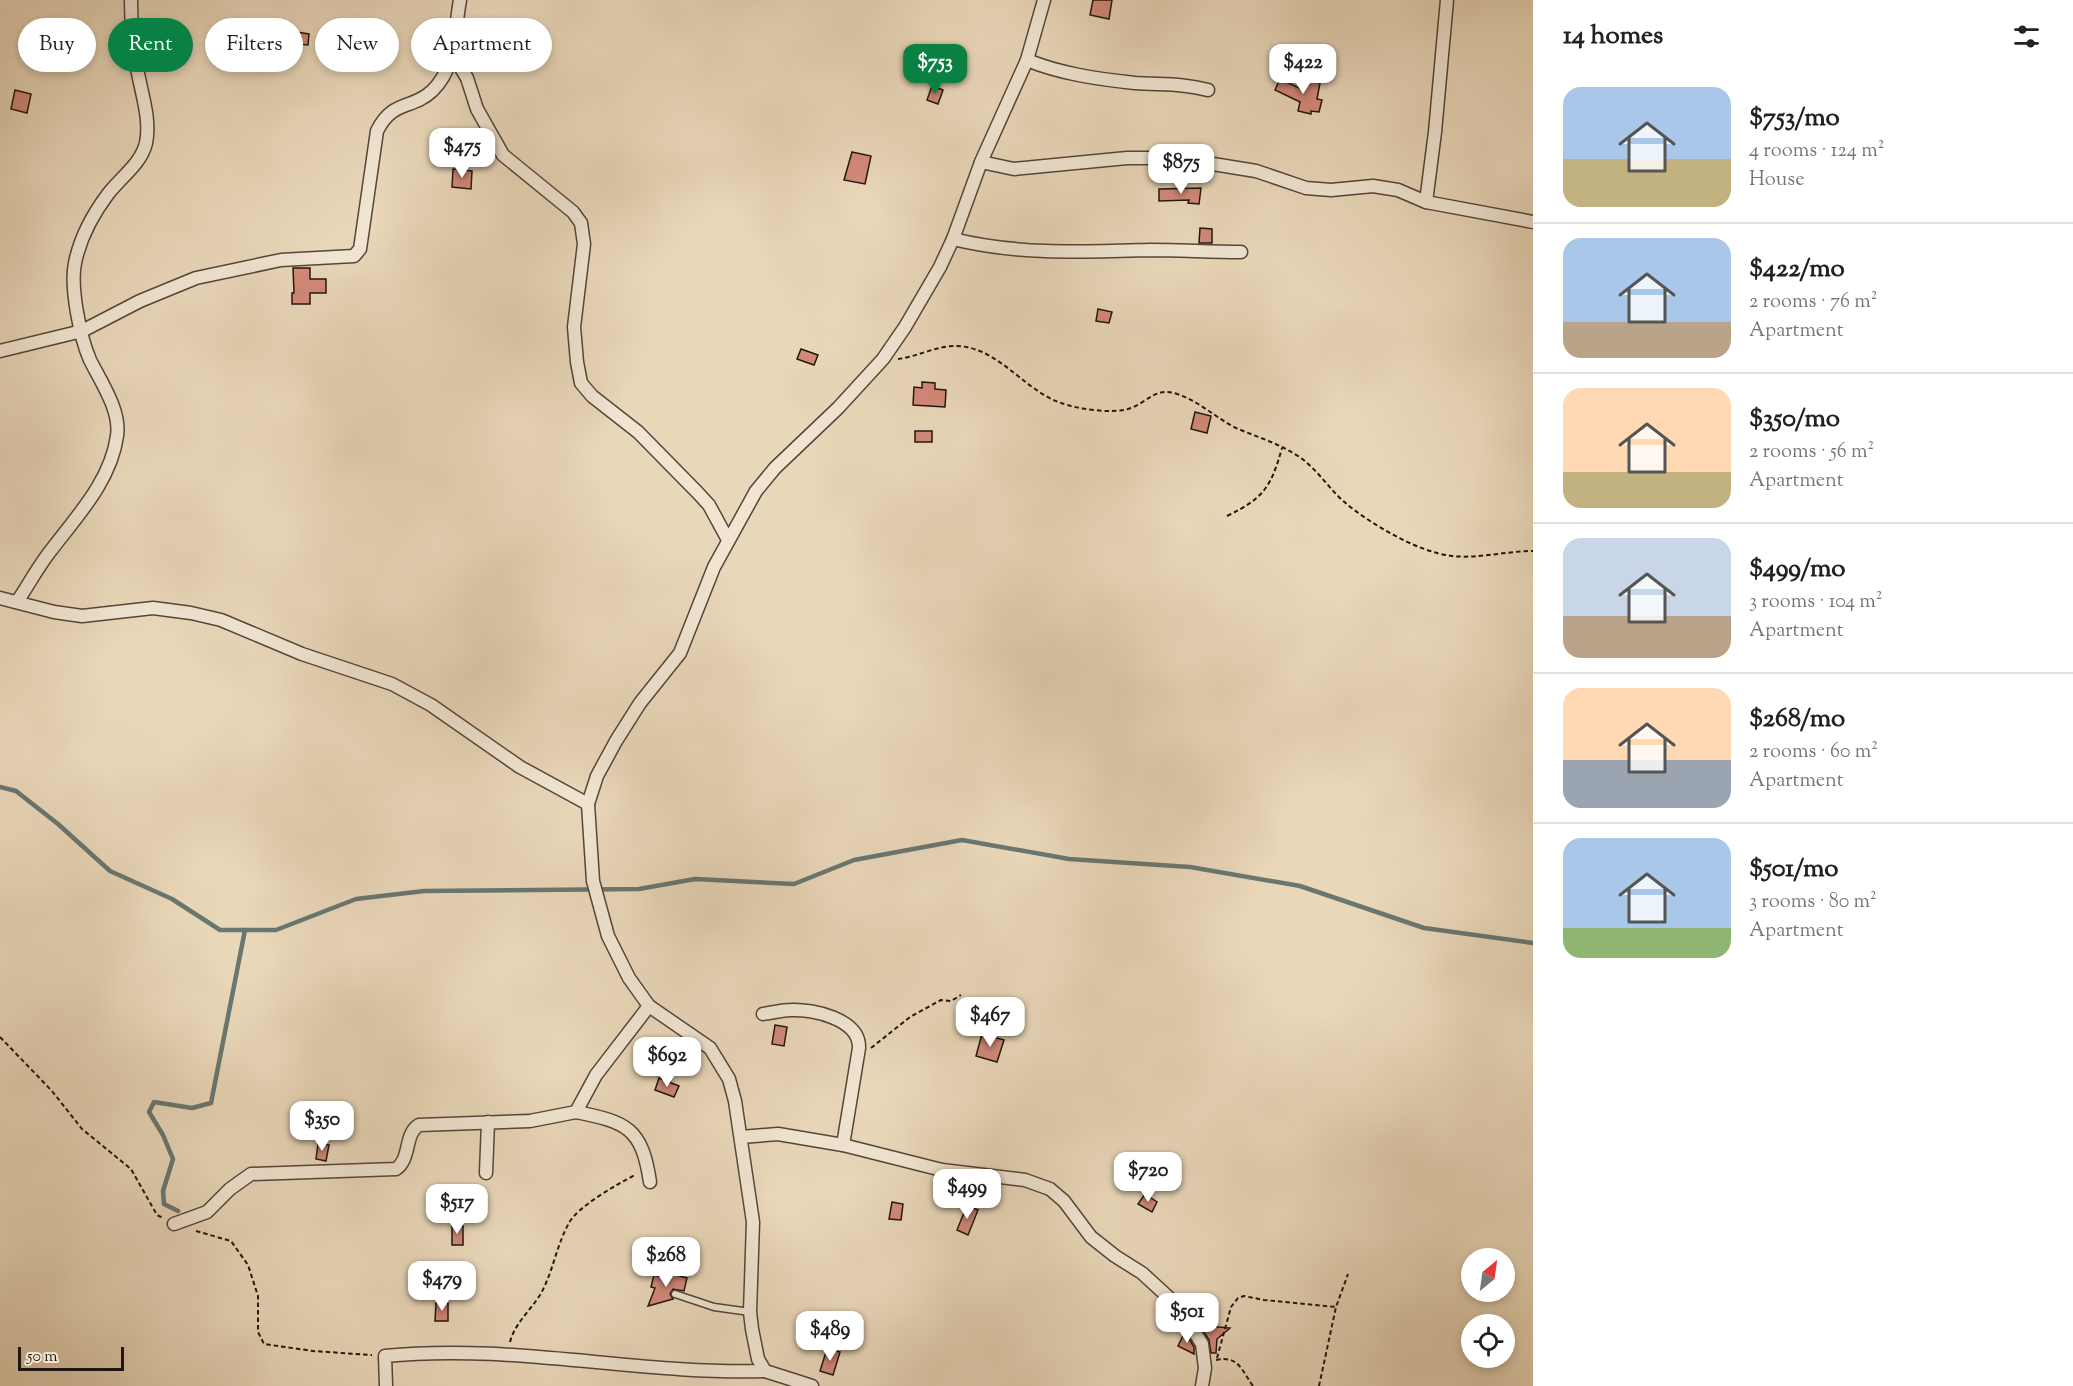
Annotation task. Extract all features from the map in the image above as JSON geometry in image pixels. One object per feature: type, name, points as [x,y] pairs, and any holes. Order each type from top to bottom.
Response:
[{"type":"street","points":[[17,602],[50,551],[94,494],[106,469],[117,436],[116,420],[105,389],[89,357],[82,331],[74,290],[74,264],[81,239],[109,193],[139,160],[145,145],[148,128],[131,33],[131,0]]},
{"type":"street","points":[[458,18],[460,0]]},
{"type":"street","points":[[765,1371],[758,1359],[750,1312],[753,1222],[741,1137],[729,1079],[710,1048],[649,1006],[629,978],[608,936],[593,881],[588,804],[597,776],[616,741],[640,703],[680,653],[714,567],[756,491],[775,468],[838,408],[883,359],[920,302],[954,239],[981,162],[1027,60],[1044,0]]},
{"type":"street","points":[[1426,202],[1447,0]]},
{"type":"street","points":[[1027,60],[1048,69],[1089,76],[1136,83],[1189,85],[1208,90]]},
{"type":"street","points":[[0,351],[82,331],[140,301],[196,278],[281,260],[354,256],[360,249],[377,130],[382,120],[395,108],[430,93],[445,72]]},
{"type":"street","points":[[463,72],[484,124],[503,155],[573,212],[581,224],[584,244],[574,327],[581,383],[592,396],[638,432],[698,492],[709,506],[728,540]]},
{"type":"street","points":[[981,162],[1014,169],[1127,158],[1176,158],[1256,171],[1306,188],[1331,190],[1373,186],[1398,190],[1426,202],[1533,222]]},
{"type":"street","points":[[954,239],[989,248],[1071,252],[1152,250],[1241,252]]},
{"type":"street","points":[[0,597],[54,612],[82,616],[153,608],[220,620],[302,654],[392,684],[431,705],[520,767],[588,804]]},
{"type":"street","points":[[576,1112],[596,1075],[649,1006]]},
{"type":"street","points":[[763,1014],[789,1010],[828,1016],[854,1032],[859,1048],[843,1145]]},
{"type":"street","points":[[174,1224],[207,1212],[230,1189],[251,1174],[396,1169],[403,1162],[412,1132],[419,1125],[530,1121],[576,1112],[607,1119],[630,1129],[644,1148],[650,1182]]},
{"type":"street","points":[[486,1173],[488,1122]]},
{"type":"street","points":[[741,1137],[778,1134],[843,1145],[942,1170],[1025,1180],[1050,1189],[1064,1201],[1091,1237],[1142,1273],[1178,1306],[1202,1344],[1210,1364],[1202,1386]]},
{"type":"street","points":[[386,1386],[386,1356],[405,1354],[507,1356],[638,1368],[765,1371],[812,1386]]},
{"type":"street","points":[[741,1386],[742,1372]]},
{"type":"lane","points":[[675,1294],[714,1307],[750,1312]]},
{"type":"path","points":[[883,359],[914,357],[951,346],[966,346],[992,357],[1049,397],[1074,407],[1114,411],[1129,409],[1155,393],[1162,391],[1174,393],[1187,397],[1237,428],[1258,435],[1282,448],[1316,471],[1343,500],[1369,519],[1428,550],[1451,556],[1533,551]]},
{"type":"path","points":[[1227,516],[1260,496],[1270,485],[1282,448]]},
{"type":"path","points":[[859,1048],[874,1048],[910,1017],[941,1000],[951,1001],[961,995]]},
{"type":"path","points":[[507,1356],[512,1335],[540,1294],[549,1276],[569,1221],[602,1196],[648,1168]]},
{"type":"path","points":[[1319,1386],[1336,1307],[1348,1274]]},
{"type":"path","points":[[1210,1364],[1231,1307],[1238,1298],[1244,1296],[1336,1307]]},
{"type":"path","points":[[1210,1364],[1226,1358],[1242,1365],[1253,1386]]},
{"type":"building","points":[[1093,0],[1112,0],[1109,19],[1090,15]]},
{"type":"building","points":[[303,33],[309,34],[308,45],[303,45]]},
{"type":"building","points":[[1280,79],[1301,89],[1303,79],[1320,83],[1317,99],[1322,100],[1319,112],[1311,111],[1311,114],[1298,111],[1300,102],[1275,90]]},
{"type":"building","points":[[932,86],[943,90],[938,104],[927,100]]},
{"type":"building","points":[[15,90],[31,94],[27,113],[11,109]]},
{"type":"building","points":[[852,152],[871,156],[865,184],[844,180]]},
{"type":"building","points":[[453,169],[472,171],[471,189],[452,187]]},
{"type":"building","points":[[1201,188],[1199,204],[1188,203],[1189,200],[1159,201],[1159,189]]},
{"type":"building","points":[[1200,228],[1212,229],[1212,243],[1199,243]]},
{"type":"building","points":[[293,268],[310,268],[310,279],[326,279],[326,293],[310,293],[310,304],[292,304]]},
{"type":"building","points":[[1098,309],[1112,312],[1109,323],[1096,321]]},
{"type":"building","points":[[801,349],[818,355],[814,365],[797,359]]},
{"type":"building","points":[[922,382],[935,383],[935,389],[946,390],[945,407],[913,405],[914,387],[922,388]]},
{"type":"building","points":[[1195,412],[1211,416],[1207,433],[1191,429]]},
{"type":"building","points":[[915,431],[932,431],[932,442],[915,442]]},
{"type":"building","points":[[775,1025],[787,1027],[784,1046],[772,1044]]},
{"type":"building","points":[[982,1034],[1004,1040],[997,1062],[976,1056]]},
{"type":"building","points":[[659,1078],[679,1086],[674,1097],[655,1090]]},
{"type":"building","points":[[318,1144],[329,1145],[326,1161],[316,1159]]},
{"type":"building","points":[[1145,1194],[1157,1202],[1152,1212],[1138,1204]]},
{"type":"building","points":[[892,1202],[903,1204],[901,1220],[889,1219]]},
{"type":"building","points":[[967,1205],[978,1210],[968,1235],[957,1230]]},
{"type":"building","points":[[452,1225],[463,1226],[463,1245],[452,1245]]},
{"type":"building","points":[[669,1273],[687,1278],[684,1291],[673,1289],[670,1294],[673,1299],[648,1306],[655,1288],[651,1287],[654,1275],[668,1279]]},
{"type":"building","points":[[436,1303],[448,1303],[448,1321],[435,1321]]},
{"type":"building","points":[[1194,1309],[1212,1318],[1208,1326],[1230,1328],[1217,1339],[1216,1353],[1211,1353],[1209,1340],[1192,1313]]},
{"type":"building","points":[[1185,1332],[1194,1347],[1194,1354],[1178,1346]]},
{"type":"building","points":[[827,1349],[840,1352],[833,1375],[820,1371]]},
{"type":"waterway","points":[[0,787],[16,791],[58,824],[110,871],[172,899],[220,930],[276,930],[356,899],[424,891],[639,889],[695,879],[794,884],[854,860],[962,840],[1069,859],[1190,867],[1300,886],[1424,928],[1533,943]]},
{"type":"waterway","points":[[178,1211],[164,1204],[163,1191],[173,1159],[163,1135],[149,1112],[154,1102],[192,1108],[211,1103],[245,930]]}]
